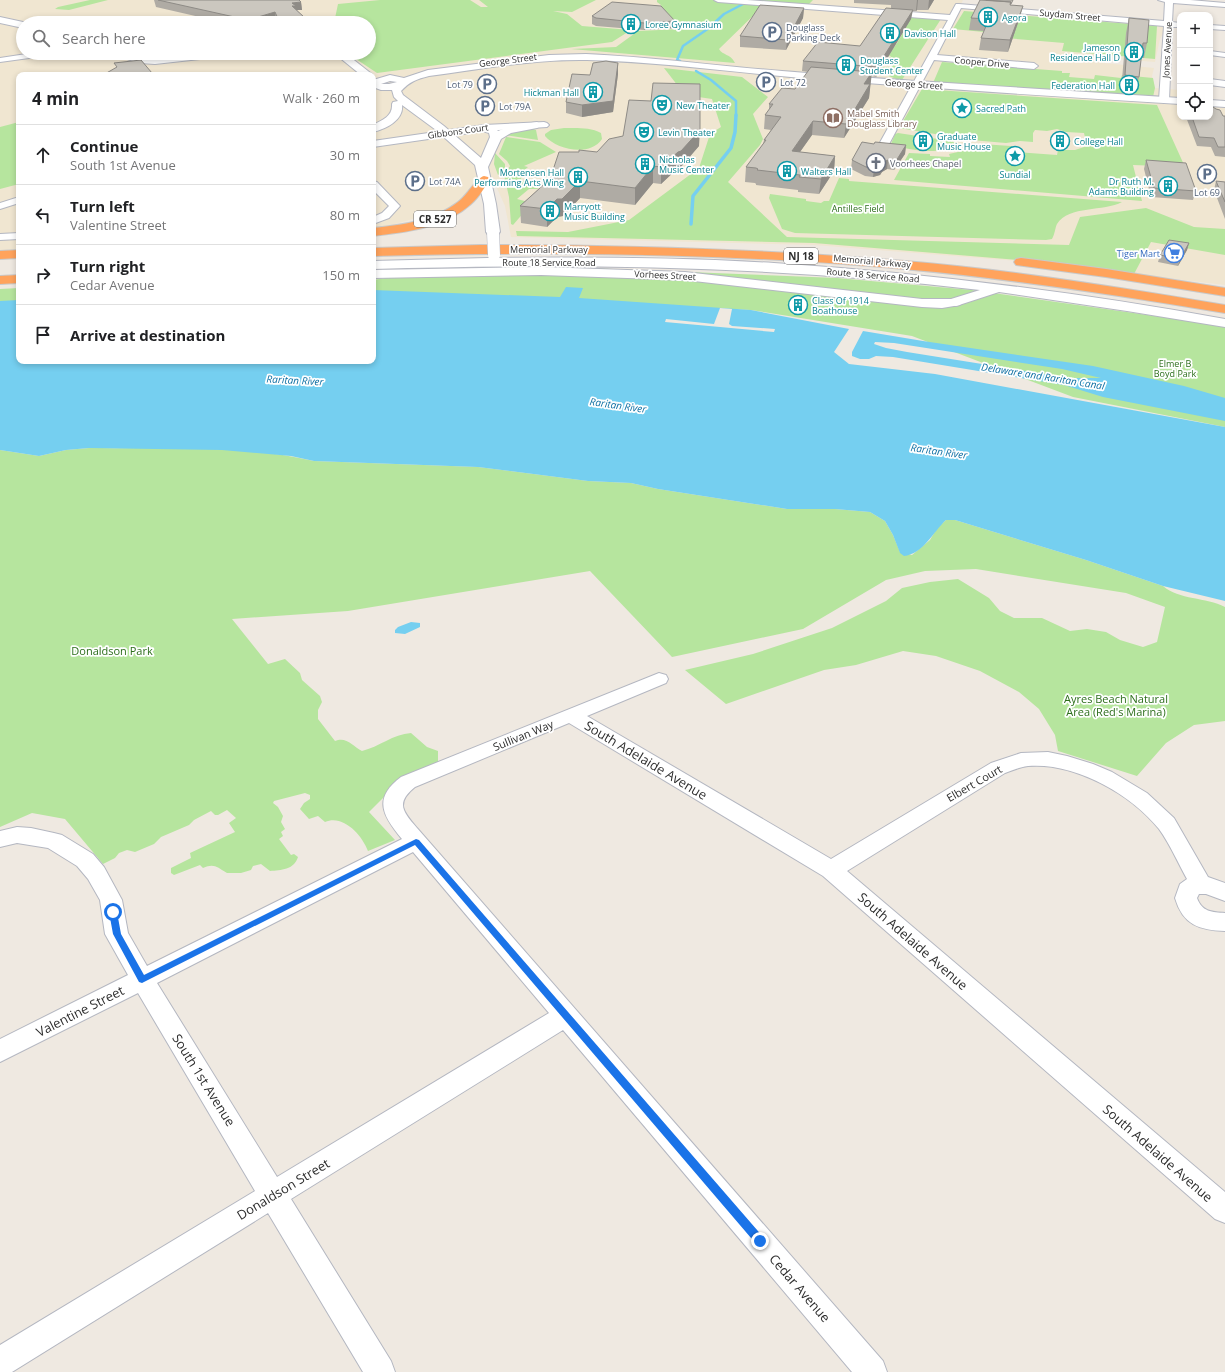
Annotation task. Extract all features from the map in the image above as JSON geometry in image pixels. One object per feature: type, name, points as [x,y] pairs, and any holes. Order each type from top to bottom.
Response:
[{"type":"highway","name":"CR 527","points":[[376,232],[413,226],[449,213],[468,200],[482,174]]},
{"type":"highway","name":"Memorial Parkway","points":[[376,243],[519,240],[648,241],[807,249],[943,261],[1051,274],[1225,302]]},
{"type":"highway","points":[[648,241],[718,241],[836,247]]},
{"type":"highway","name":"Memorial Parkway","points":[[376,252],[514,248],[717,252],[804,256],[991,273],[1111,290],[1225,309]]},
{"type":"highway","points":[[0,255],[16,254]]},
{"type":"highway","points":[[376,260],[494,256],[676,258],[780,268]]},
{"type":"highway","points":[[0,261],[16,260]]},
{"type":"highway","points":[[1007,260],[1100,272],[1225,292]]},
{"type":"highway","points":[[0,270],[16,269]]},
{"type":"highway","points":[[0,280],[16,279]]},
{"type":"main road","points":[[0,20],[16,23]]},
{"type":"main road","name":"George Street","points":[[378,81],[421,72],[544,55],[587,54],[781,74],[1177,101]]},
{"type":"main road","name":"George Street","points":[[378,81],[391,87],[423,74],[550,58],[586,57],[625,59]]},
{"type":"main road","points":[[140,60],[164,60]]},
{"type":"main road","points":[[348,60],[363,72]]},
{"type":"main road","points":[[376,127],[395,116],[408,88],[414,82],[432,75],[459,70]]},
{"type":"main road","points":[[390,78],[400,79],[402,83],[396,89],[396,93],[402,103]]},
{"type":"main road","points":[[378,81],[402,103],[441,134],[470,165],[482,174]]},
{"type":"main road","points":[[1213,103],[1225,104]]},
{"type":"main road","points":[[494,256],[494,232],[490,204],[482,174],[484,164],[496,138],[508,130],[541,125]]},
{"type":"main road","points":[[484,128],[494,131],[496,138]]},
{"type":"main road","name":"Route 18 Service Road","points":[[376,265],[593,262],[688,263],[780,268],[939,281],[1001,288],[1104,302],[1225,323]]},
{"type":"main road","points":[[939,281],[960,292],[961,296],[956,302]]},
{"type":"main road","points":[[956,302],[1001,288]]},
{"type":"street","points":[[718,0],[953,18]]},
{"type":"street","points":[[808,7],[815,0]]},
{"type":"street","points":[[1167,0],[1225,4]]},
{"type":"street","name":"Jones Avenue","points":[[1164,100],[1170,50],[1167,0]]},
{"type":"street","points":[[883,146],[961,3]]},
{"type":"street","name":"Suydam Street","points":[[961,3],[1177,25]]},
{"type":"street","points":[[1213,27],[1225,28]]},
{"type":"street","points":[[1213,53],[1225,54]]},
{"type":"street","name":"Cooper Drive","points":[[931,57],[1034,66]]},
{"type":"street","points":[[0,60],[16,58]]},
{"type":"street","points":[[1166,78],[1176,79]]},
{"type":"street","points":[[1213,82],[1225,84]]},
{"type":"street","name":"Gibbons Court","points":[[376,144],[484,128],[541,125]]},
{"type":"street","points":[[376,187],[395,206],[391,212],[383,218],[376,220]]},
{"type":"street","points":[[0,206],[16,201]]},
{"type":"street","points":[[0,237],[16,236]]},
{"type":"street","name":"Vorhees Street","points":[[376,274],[541,271],[658,274],[713,278],[922,303],[942,304],[956,302]]},
{"type":"street","name":"Sullivan Way","points":[[393,799],[400,786],[408,782],[659,679]]},
{"type":"street","name":"South Adelaide Avenue","points":[[570,716],[831,870],[1225,1210]]},
{"type":"street","name":"Elbert Court","points":[[831,870],[998,768],[1013,762],[1030,759],[1050,759],[1071,764],[1105,776],[1149,805],[1168,825],[1201,885]]},
{"type":"street","name":"Cedar Avenue","points":[[393,799],[395,816],[416,842],[872,1372]]},
{"type":"street","name":"South 1st Avenue","points":[[1,838],[17,835],[32,836],[54,841],[85,860],[96,873],[111,900],[117,934],[142,979],[274,1194],[380,1372]]},
{"type":"street","name":"Valentine Street","points":[[0,1051],[416,842]]},
{"type":"street","points":[[1225,892],[1209,885],[1201,885],[1193,886],[1185,895],[1185,901],[1188,907],[1201,918],[1210,922],[1225,922]]},
{"type":"street","name":"Donaldson Street","points":[[0,1362],[566,1015]]},
{"type":"shaded area","points":[[0,0],[963,0],[960,6],[1168,24],[1160,39],[1155,62],[1106,58],[1104,63],[1154,68],[1152,76],[1155,88],[1177,90],[1177,120],[1213,120],[1213,106],[1225,108],[1225,285],[1043,263],[814,245],[511,237],[505,206],[492,177],[465,201],[441,211],[395,224],[376,227],[376,72],[16,72],[16,252],[0,253]]},
{"type":"green space","points":[[90,0],[108,0],[69,10],[55,9],[58,7]]},
{"type":"green space","points":[[380,0],[470,0],[481,7],[488,7],[479,0],[596,0],[572,12],[553,11],[567,14],[582,26],[631,30],[612,42],[377,73],[358,60],[376,60],[376,16],[335,16],[338,4]]},
{"type":"green space","points":[[657,0],[813,0],[806,7],[758,11],[719,49],[735,63],[571,49],[616,47],[638,31],[681,29],[672,18],[662,13],[661,5],[657,2]]},
{"type":"green space","points":[[964,11],[1157,26],[1155,59],[1062,51],[1064,43],[993,37],[994,33],[953,29]]},
{"type":"green space","points":[[889,15],[941,19],[902,80],[878,73],[882,67],[891,67],[895,62],[888,61],[891,56],[884,55],[894,47],[906,27]]},
{"type":"green space","points":[[942,62],[1062,71],[1062,73],[1070,73],[1069,77],[1094,79],[1095,75],[1121,78],[1122,75],[1153,78],[1155,88],[1153,97],[933,83]]},
{"type":"green space","points":[[664,68],[742,77],[768,97],[753,114],[763,139],[760,145],[728,182],[787,237],[1069,245],[1080,217],[1146,208],[1194,227],[1225,229],[1225,255],[1151,242],[1134,274],[1043,262],[814,243],[517,236],[516,231],[568,232],[629,220],[699,168],[710,134],[721,127],[712,99],[685,95]]},
{"type":"green space","points":[[922,89],[1157,105],[1185,167],[1133,165],[1142,201],[894,180],[909,153],[950,157],[949,154],[976,148],[981,144],[1011,146],[1015,152],[1057,155],[1058,150],[1075,150],[1087,146],[1084,133],[1066,132],[1057,129],[1047,131],[1035,130],[1033,133],[1033,142],[1020,141],[1006,143],[971,140],[899,128]]},
{"type":"green space","points":[[16,123],[16,185],[0,189],[0,127]]},
{"type":"green space","points":[[583,128],[592,130],[601,133],[602,139],[597,145],[590,148],[574,150],[557,145],[545,136],[545,134],[551,130]]},
{"type":"green space","points":[[533,129],[536,130],[538,140],[504,135],[509,133]]},
{"type":"green space","points":[[898,133],[951,141],[959,145],[934,151],[907,149],[891,144],[895,134]]},
{"type":"green space","points":[[506,137],[540,142],[556,152],[524,166],[528,167],[522,172],[521,179],[527,184],[539,189],[529,189],[517,199],[532,203],[513,225],[511,224],[509,197],[504,175],[510,166],[499,154]]},
{"type":"green space","points":[[495,153],[505,164],[505,169],[498,175],[494,164]]},
{"type":"green space","name":"Antilles Field","points":[[839,178],[849,179],[849,181],[1122,202],[1106,207],[1078,211],[1062,218],[1057,224],[1052,239],[1046,240],[795,233],[782,229],[769,198],[770,194],[806,199],[806,201],[821,203],[824,201],[829,201]]},
{"type":"green space","name":"Elmer B Boyd Park","points":[[588,268],[837,278],[972,290],[1225,326],[1225,427],[1073,397],[912,336],[751,310],[376,292],[376,280],[444,269]]},
{"type":"green space","points":[[16,288],[16,311],[0,313],[0,289]]},
{"type":"green space","points":[[89,448],[202,448],[259,452],[314,461],[478,467],[588,481],[631,483],[658,489],[787,509],[835,509],[870,512],[885,521],[900,552],[912,555],[930,540],[937,528],[946,520],[955,520],[1086,560],[1163,586],[1169,591],[1177,594],[1210,601],[1225,607],[1225,721],[1194,725],[1166,743],[1137,776],[1058,751],[1055,735],[1039,709],[1019,692],[980,671],[936,656],[903,651],[856,665],[824,670],[726,704],[685,670],[753,654],[832,628],[886,601],[902,588],[930,582],[958,579],[989,598],[1000,611],[1014,618],[1042,618],[1070,631],[1087,629],[1106,632],[1120,640],[1143,647],[1157,642],[1165,607],[1126,593],[976,569],[925,571],[886,580],[803,629],[672,657],[590,571],[348,611],[232,619],[268,664],[285,659],[300,673],[302,680],[320,696],[322,702],[318,710],[318,719],[335,741],[343,740],[349,742],[362,751],[392,738],[411,733],[427,747],[438,751],[438,766],[394,787],[369,812],[395,840],[368,851],[357,833],[345,823],[332,820],[325,822],[318,816],[309,819],[300,809],[304,803],[310,799],[310,795],[305,793],[274,801],[273,803],[278,807],[283,816],[281,822],[285,829],[281,832],[283,836],[279,839],[291,855],[294,854],[298,857],[290,867],[270,871],[261,864],[253,866],[251,870],[241,873],[227,873],[215,866],[203,868],[200,865],[174,875],[171,873],[171,868],[191,858],[190,853],[235,832],[229,823],[236,818],[227,810],[218,815],[215,815],[211,811],[194,820],[189,825],[161,837],[154,844],[135,852],[127,850],[119,853],[115,858],[103,864],[65,819],[32,813],[0,827],[0,450],[39,456],[66,450]]},
{"type":"water","name":"Raritan River","points":[[566,287],[583,288],[579,298],[751,310],[849,329],[834,352],[849,364],[935,374],[1225,427],[1225,601],[1163,586],[1086,560],[955,520],[946,520],[922,547],[911,554],[904,556],[900,553],[893,535],[885,521],[870,512],[835,509],[787,509],[658,489],[631,483],[588,481],[478,467],[314,461],[291,456],[222,450],[89,448],[66,450],[39,456],[0,450],[0,301],[16,300],[16,364],[376,364],[376,290],[560,297]]},
{"type":"water","name":"Delaware and Raritan Canal","points":[[863,331],[1093,366],[1184,386],[1225,398],[1225,421],[1103,397],[1064,385],[893,357],[876,356],[869,359],[860,359],[852,356],[852,352]],"holes":[[[875,342],[894,343],[1062,369],[1101,378],[1070,378],[907,352],[874,344]]]},
{"type":"water","points":[[411,622],[420,623],[420,627],[405,634],[395,633],[395,630],[398,627]]},
{"type":"pier","points":[[720,308],[732,309],[729,324],[732,326],[775,329],[774,332],[665,322],[666,319],[714,324]]},
{"type":"building","points":[[158,0],[299,0],[301,2],[292,3],[296,6],[292,6],[303,16],[277,16],[275,12],[262,16],[230,16]]},
{"type":"building","points":[[980,0],[1011,2],[1010,5],[1023,6],[1010,40],[981,38],[989,19],[971,18]]},
{"type":"building","points":[[986,0],[1013,0],[1010,4],[1011,2]]},
{"type":"building","points":[[612,2],[661,6],[675,21],[644,23],[596,18],[592,16]]},
{"type":"building","name":"Douglass Parking Deck","points":[[760,5],[804,8],[787,40],[740,36]]},
{"type":"building","points":[[886,8],[913,10],[877,67],[803,61],[818,42],[860,46]]},
{"type":"building","points":[[1129,18],[1149,20],[1147,43],[1143,43],[1139,77],[1125,75]]},
{"type":"building","points":[[141,60],[151,72],[108,72],[117,67],[114,63]]},
{"type":"building","points":[[606,61],[618,63],[613,101],[582,105],[566,102],[572,74],[590,75],[593,63]]},
{"type":"building","points":[[811,67],[872,72],[864,84],[870,84],[846,124],[813,121],[792,151],[835,156],[821,179],[799,177],[800,175],[757,170],[758,169],[756,168],[746,167],[781,117],[765,115],[773,104],[769,104],[782,88],[795,89]]},
{"type":"building","points":[[653,83],[700,84],[700,130],[681,151],[661,167],[653,166],[635,188],[580,181],[562,199],[557,199],[547,209],[520,206],[550,179],[559,152],[579,152],[579,150],[597,152],[609,139],[623,136],[629,100],[651,101]]},
{"type":"building","points":[[1213,107],[1220,110],[1223,116],[1225,116],[1225,147],[1218,147],[1214,138],[1199,137],[1193,120],[1213,120]]},
{"type":"building","points":[[862,142],[906,145],[896,161],[888,160],[883,162],[881,166],[874,168],[866,167],[852,160]]},
{"type":"building","points":[[1146,160],[1186,163],[1196,191],[1154,188]]},
{"type":"building","points":[[1216,181],[1225,182],[1225,202]]},
{"type":"building","points":[[1169,240],[1189,243],[1180,259],[1160,255]]},
{"type":"waterway","points":[[680,61],[677,60],[683,46],[709,28],[724,14],[745,3]]},
{"type":"waterway","points":[[696,71],[711,80],[736,101],[736,115]]},
{"type":"waterway","points":[[691,224],[693,196],[731,148],[735,132],[736,115]]},
{"type":"place","name":"Agora","points":[[988,17]]},
{"type":"place","name":"Loree Gymnasium","points":[[631,24]]},
{"type":"place","name":"Douglass Parking Deck","points":[[772,32]]},
{"type":"place","name":"Davison Hall","points":[[890,33]]},
{"type":"place","name":"Jameson Residence Hall D","points":[[1134,52]]},
{"type":"place","name":"Douglass Student Center","points":[[846,65]]},
{"type":"place","name":"Lot 72","points":[[766,82]]},
{"type":"place","name":"Lot 79","points":[[487,84]]},
{"type":"place","name":"Federation Hall","points":[[1129,85]]},
{"type":"place","name":"Hickman Hall","points":[[593,92]]},
{"type":"place","name":"New Theater","points":[[662,105]]},
{"type":"place","name":"Lot 79A","points":[[485,106]]},
{"type":"place","name":"Sacred Path","points":[[962,108]]},
{"type":"place","name":"Mabel Smith Douglass Library","points":[[833,118]]},
{"type":"place","name":"Levin Theater","points":[[644,132]]},
{"type":"place","name":"Graduate Music House","points":[[923,141]]},
{"type":"place","name":"College Hall","points":[[1060,141]]},
{"type":"place","name":"Sundial","points":[[1015,156]]},
{"type":"place","name":"Voorhees Chapel","points":[[876,163]]},
{"type":"place","name":"Nicholas Music Center","points":[[645,164]]},
{"type":"place","name":"Walters Hall","points":[[787,171]]},
{"type":"place","name":"Lot 69","points":[[1207,174]]},
{"type":"place","name":"Mortensen Hall Performing Arts Wing","points":[[578,177]]},
{"type":"place","name":"Lot 74A","points":[[415,181]]},
{"type":"place","name":"Dr Ruth M. Adams Building","points":[[1168,186]]},
{"type":"place","name":"Marryott Music Building","points":[[550,211]]},
{"type":"place","name":"Tiger Mart","points":[[1174,253]]},
{"type":"place","name":"Class Of 1914 Boathouse","points":[[798,305]]},
{"type":"route","points":[[113,912],[117,934],[142,979],[416,842],[760,1241]]},
{"type":"park label","name":"Donaldson Park","points":[[112,650]]},
{"type":"park label","name":"Ayres Beach Natural Area (Red's Marina)","points":[[1116,704]]}]
